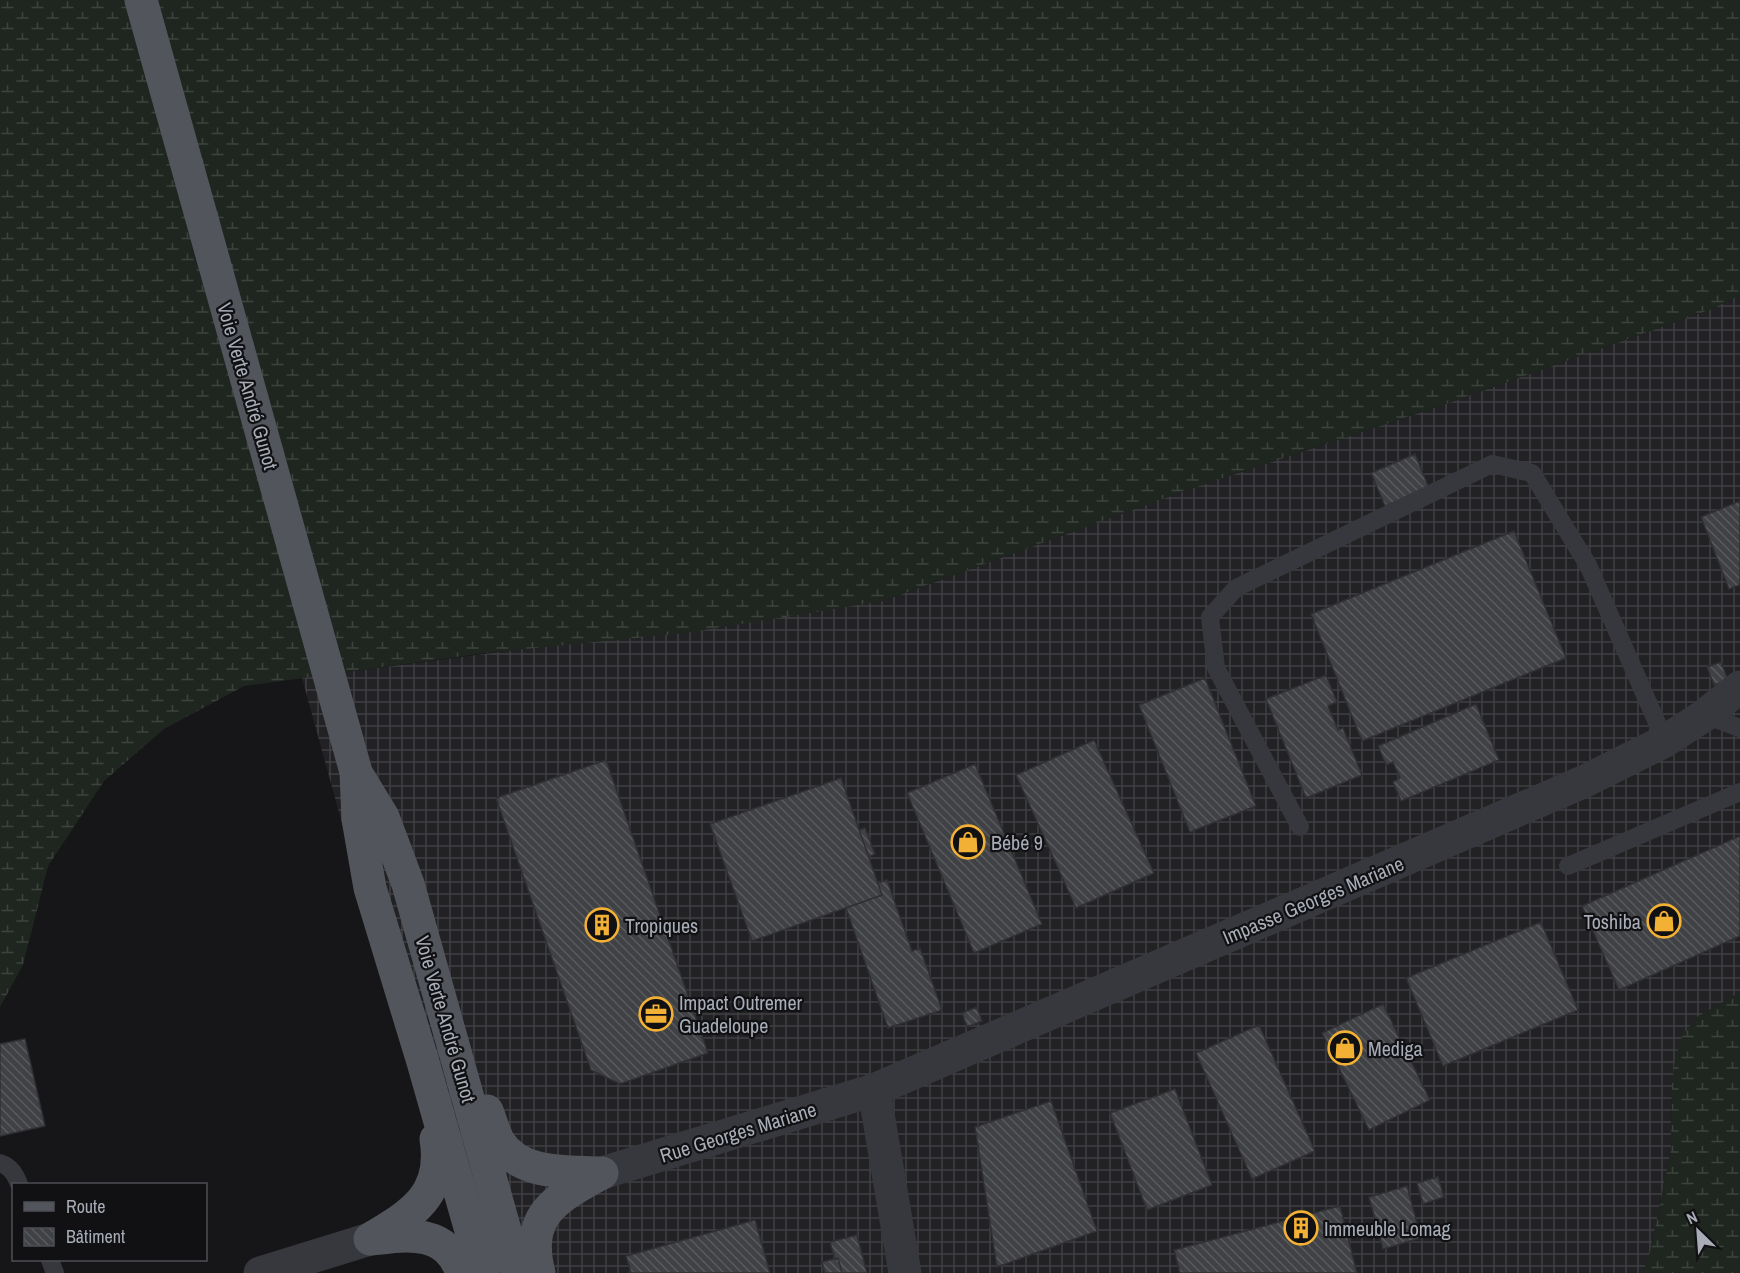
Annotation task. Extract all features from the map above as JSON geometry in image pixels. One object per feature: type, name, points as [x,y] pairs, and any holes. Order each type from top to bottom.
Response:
[{"type":"main road","name":"Voie Verte André Gunot","points":[[141,0],[356,772],[358,819],[370,888],[423,1062],[483,1273]]},
{"type":"main road","name":"Voie Verte André Gunot","points":[[356,772],[383,817],[408,884],[517,1273]]},
{"type":"main road","points":[[451,1032],[471,1065],[499,1142],[514,1159],[551,1171],[602,1173]]},
{"type":"main road","points":[[370,1239],[417,1207],[427,1195],[436,1175],[437,1148],[423,1062]]},
{"type":"main road","points":[[539,1273],[535,1241],[543,1216],[565,1193],[602,1173]]},
{"type":"main road","points":[[370,1239],[399,1235],[423,1236],[437,1242],[456,1259],[462,1273]]},
{"type":"street","name":"Impasse Georges Mariane","points":[[874,1090],[1584,783],[1665,741],[1705,715],[1740,687]]},
{"type":"street","name":"Rue Georges Mariane","points":[[602,1173],[874,1090]]},
{"type":"street","points":[[874,1090],[905,1273]]},
{"type":"street","points":[[260,1273],[370,1239]]},
{"type":"lane","points":[[1300,827],[1216,668],[1210,617],[1236,588],[1492,464],[1532,473],[1588,566],[1665,741]]},
{"type":"lane","points":[[1705,715],[1740,728]]},
{"type":"lane","points":[[1569,866],[1740,792]]},
{"type":"lane","points":[[0,1163],[12,1170],[18,1183]]},
{"type":"shaded area","points":[[1740,295],[1740,992],[1696,1018],[1672,1081],[1671,1150],[1650,1253],[1643,1273],[466,1273],[302,678],[883,601],[1190,489],[1440,406],[1709,310]]},
{"type":"green space","points":[[0,0],[1740,0],[1740,295],[1709,310],[1440,406],[1190,489],[883,601],[686,633],[485,653],[244,686],[164,729],[104,781],[48,866],[23,965],[0,1007]]},
{"type":"green space","points":[[1740,992],[1740,1273],[1643,1273],[1650,1253],[1671,1150],[1672,1081],[1675,1059],[1682,1036],[1696,1018]]},
{"type":"building","points":[[1415,454],[1429,488],[1385,506],[1371,473]]},
{"type":"building","points":[[1740,501],[1740,585],[1729,589],[1701,517]]},
{"type":"building","points":[[1514,531],[1566,658],[1362,741],[1311,614]]},
{"type":"building","points":[[1721,662],[1728,680],[1714,685],[1707,667]]},
{"type":"building","points":[[1326,675],[1337,702],[1328,706],[1338,730],[1343,728],[1362,775],[1306,798],[1266,699]]},
{"type":"building","points":[[1205,678],[1256,806],[1190,832],[1139,705]]},
{"type":"building","points":[[1476,704],[1499,760],[1401,801],[1393,782],[1400,778],[1393,762],[1386,765],[1378,746]]},
{"type":"building","points":[[1094,740],[1154,873],[1076,908],[1016,775]]},
{"type":"building","name":"Tropiques","points":[[606,760],[708,1053],[620,1084],[591,1070],[496,798]]},
{"type":"building","name":"Bébé 9","points":[[975,764],[1042,924],[974,953],[907,793]]},
{"type":"building","name":"Tropiques","points":[[841,778],[882,895],[752,941],[710,824]]},
{"type":"building","points":[[865,828],[875,854],[869,857],[859,830]]},
{"type":"building","name":"Toshiba","points":[[1740,836],[1740,936],[1619,990],[1582,906]]},
{"type":"building","points":[[887,880],[912,951],[920,948],[942,1010],[888,1028],[846,908],[882,895],[878,883]]},
{"type":"building","points":[[1541,922],[1578,1010],[1443,1066],[1406,978]]},
{"type":"building","points":[[1383,1004],[1430,1100],[1369,1130],[1322,1033]]},
{"type":"building","points":[[977,1007],[982,1021],[967,1027],[962,1013]]},
{"type":"building","points":[[1259,1025],[1315,1151],[1252,1179],[1196,1053]]},
{"type":"building","points":[[25,1039],[45,1126],[0,1136],[0,1044]]},
{"type":"building","points":[[1175,1089],[1212,1185],[1147,1210],[1110,1113]]},
{"type":"building","points":[[1051,1101],[1097,1231],[997,1267],[975,1127]]},
{"type":"building","points":[[1438,1177],[1444,1197],[1423,1204],[1417,1183]]},
{"type":"building","points":[[1407,1186],[1421,1238],[1383,1249],[1369,1197]]},
{"type":"building","name":"Immeuble Lomag","points":[[1340,1206],[1357,1273],[1180,1273],[1174,1250]]},
{"type":"building","points":[[755,1220],[770,1273],[631,1273],[626,1256]]},
{"type":"building","points":[[857,1235],[867,1273],[842,1273],[830,1242]]},
{"type":"building","points":[[838,1258],[842,1273],[825,1273],[822,1262]]},
{"type":"place","name":"Bébé 9","points":[[968,842]]},
{"type":"place","name":"Toshiba","points":[[1664,921]]},
{"type":"place","name":"Tropiques","points":[[602,925]]},
{"type":"place","name":"Impact Outremer Guadeloupe","points":[[656,1014]]},
{"type":"place","name":"Mediga","points":[[1345,1048]]},
{"type":"place","name":"Immeuble Lomag","points":[[1301,1228]]}]
